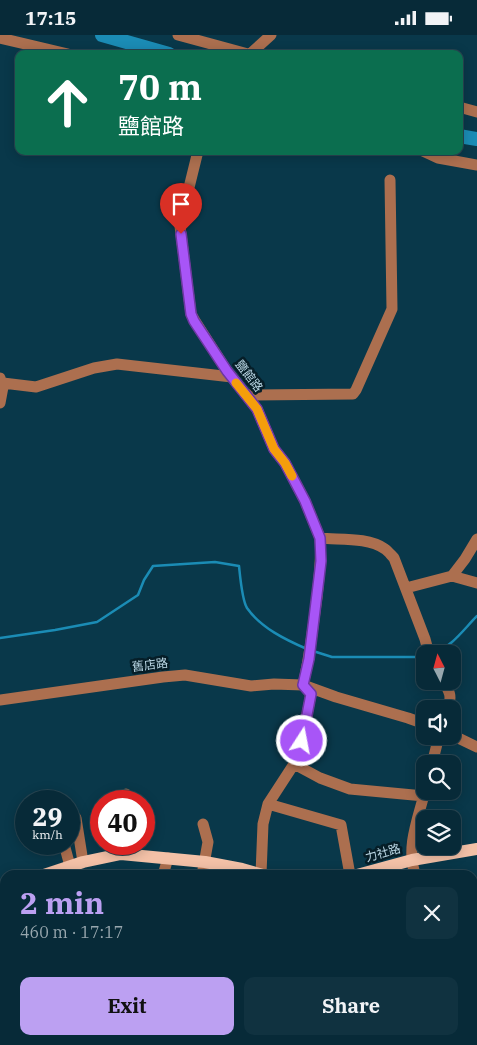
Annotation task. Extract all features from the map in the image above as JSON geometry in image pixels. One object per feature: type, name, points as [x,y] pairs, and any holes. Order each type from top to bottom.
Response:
[{"type":"main road","name":"力社路","points":[[375,870],[412,860],[477,849]]},
{"type":"main road","points":[[59,870],[104,855]]},
{"type":"main road","points":[[155,855],[205,861],[245,870]]},
{"type":"street","points":[[254,50],[271,35]]},
{"type":"street","points":[[183,36],[234,50]]},
{"type":"street","points":[[0,38],[51,50]]},
{"type":"street","points":[[463,108],[477,111]]},
{"type":"street","name":"鹽館路","points":[[197,155],[180,226],[191,314],[232,377],[257,409],[274,449],[285,463],[305,501],[320,538],[321,561],[309,659],[303,685]]},
{"type":"street","points":[[432,155],[438,158],[477,165]]},
{"type":"street","points":[[246,395],[352,394],[356,390],[392,309],[390,180]]},
{"type":"street","points":[[0,403],[3,387],[1,381],[36,387],[94,368],[117,364],[232,377]]},
{"type":"street","points":[[320,538],[364,541],[374,543],[386,549],[394,558],[426,645]]},
{"type":"street","points":[[406,589],[452,575],[465,559],[477,539]]},
{"type":"street","points":[[452,575],[477,583]]},
{"type":"street","name":"舊店路","points":[[0,700],[185,675],[250,686],[274,684],[303,685],[416,721]]},
{"type":"street","points":[[262,870],[263,824],[268,804],[294,764],[300,751],[311,694],[303,685]]},
{"type":"street","points":[[461,739],[477,747]]},
{"type":"street","points":[[294,764],[320,778],[350,789],[416,793]]},
{"type":"street","points":[[414,870],[412,860],[415,826],[423,800]]},
{"type":"street","points":[[268,804],[341,825],[349,870]]},
{"type":"street","points":[[203,824],[208,842],[203,870]]},
{"type":"street","points":[[71,855],[77,864]]},
{"type":"street","points":[[77,855],[77,864]]},
{"type":"street","points":[[164,870],[168,857]]},
{"type":"waterway","points":[[102,35],[155,50]]},
{"type":"waterway","points":[[463,137],[477,139]]},
{"type":"waterway","points":[[0,638],[97,622],[138,595],[144,580],[153,566],[215,562],[239,566],[247,608],[259,622],[274,633],[307,649]]},
{"type":"waterway","points":[[448,645],[477,616]]},
{"type":"waterway","points":[[313,651],[332,657],[416,657]]},
{"type":"slow traffic","points":[[236,383],[257,409],[274,449],[292,476]]},
{"type":"route","points":[[181,234],[191,314],[194,321],[227,371],[257,409],[274,449],[285,463],[305,501],[320,538],[321,561],[309,659],[303,685],[311,694],[302,741]]}]
